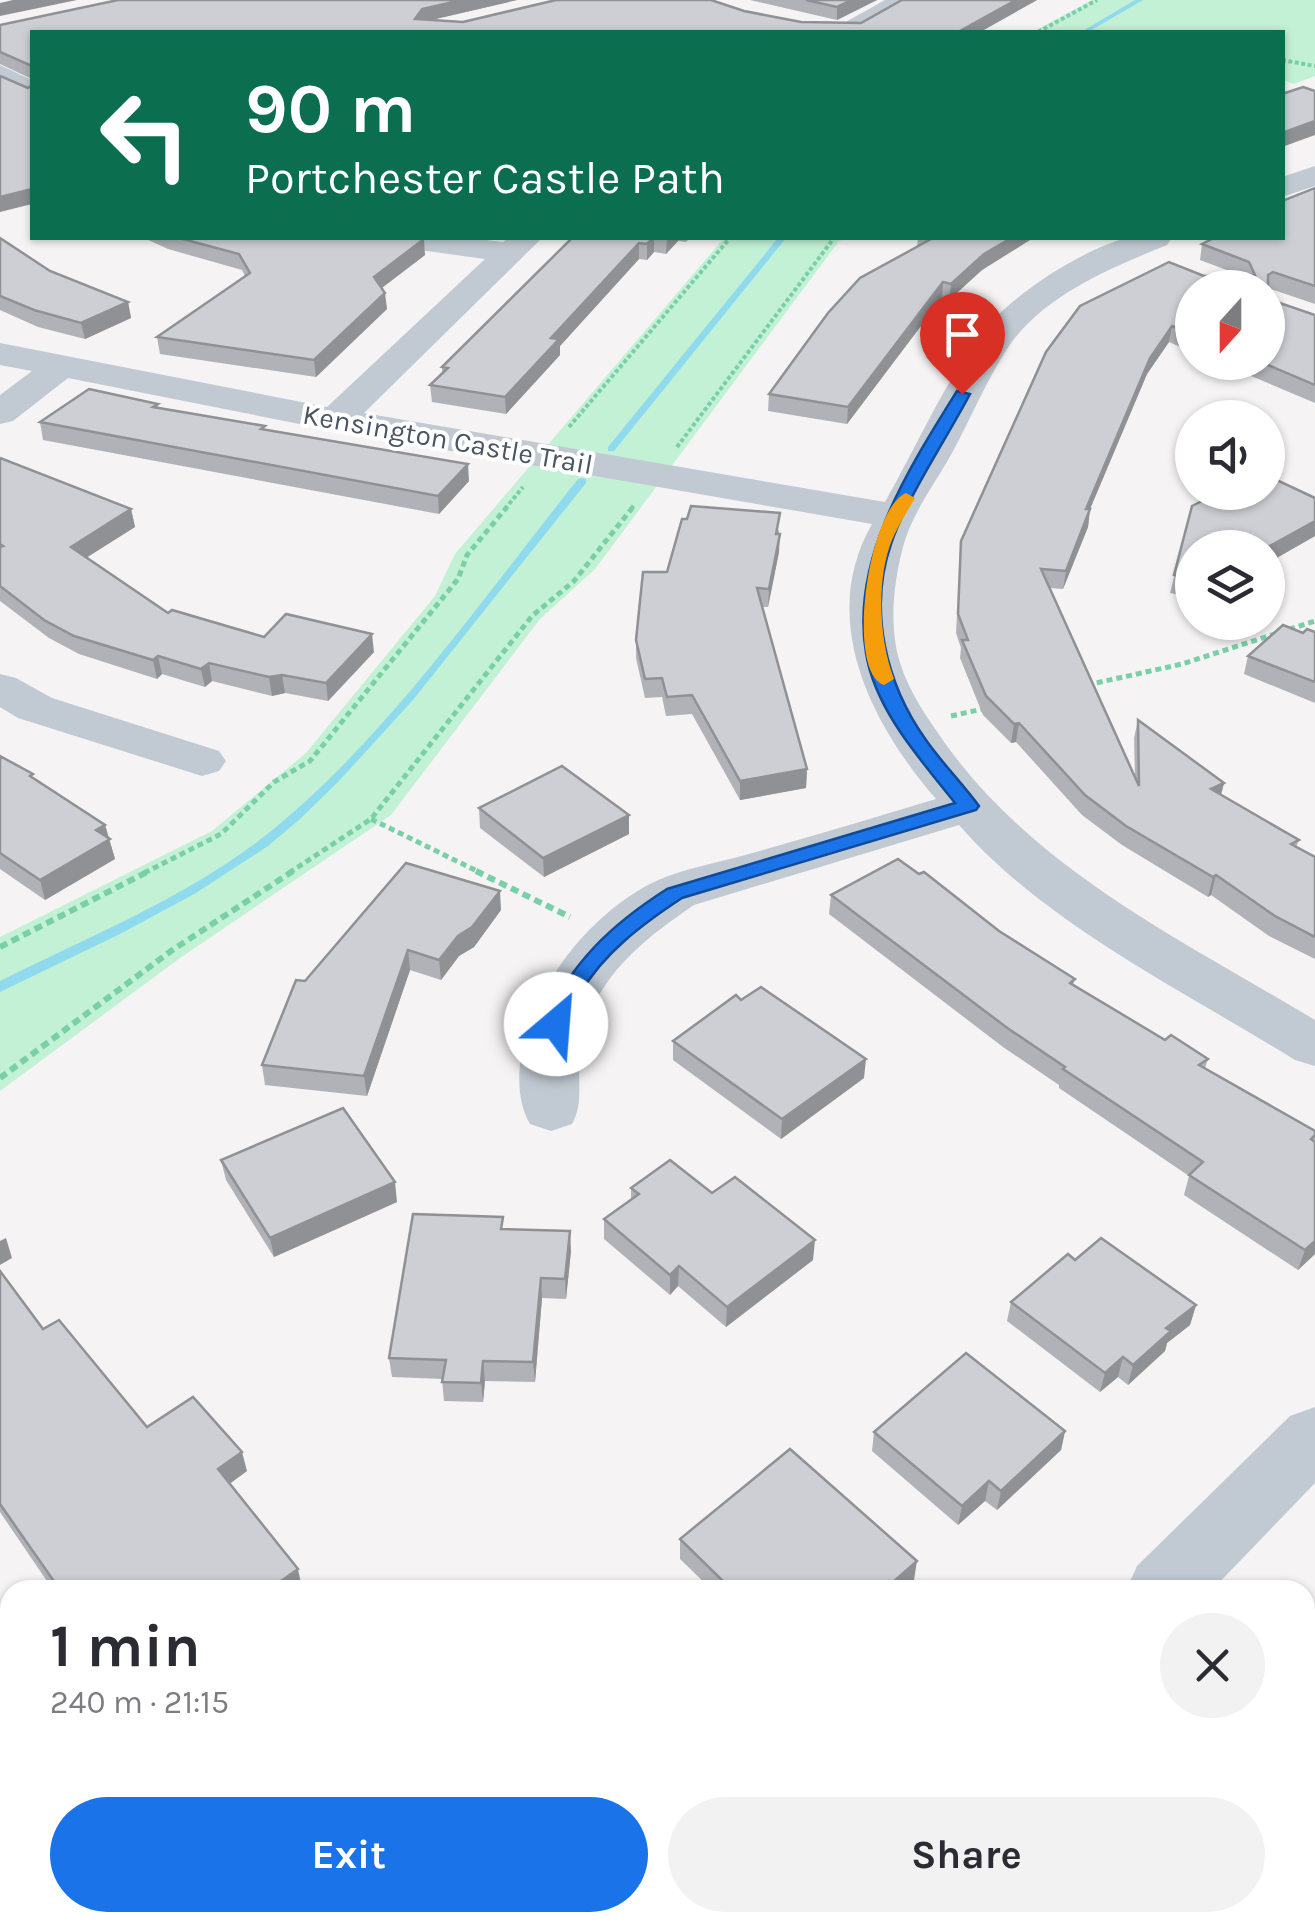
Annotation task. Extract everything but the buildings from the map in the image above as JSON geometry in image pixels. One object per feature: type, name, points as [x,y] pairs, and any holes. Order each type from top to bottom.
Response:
[{"type":"street","points":[[833,30],[904,0]]},
{"type":"street","points":[[0,73],[30,89]]},
{"type":"street","points":[[1285,187],[1315,175]]},
{"type":"street","points":[[433,240],[518,246]]},
{"type":"street","points":[[335,420],[518,246]]},
{"type":"street","points":[[1153,250],[1061,281],[1004,330],[979,364],[883,541],[875,571],[875,654],[888,690],[916,740],[968,806],[1024,860],[1094,910],[1315,1046]]},
{"type":"street","name":"Kensington Castle Trail","points":[[0,354],[335,420],[897,516]]},
{"type":"street","points":[[0,413],[60,367]]},
{"type":"street","points":[[0,688],[35,708],[202,761]]},
{"type":"street","points":[[550,1109],[546,1070],[556,1024],[570,991],[600,952],[638,917],[688,889],[968,806]]},
{"type":"street","points":[[1172,1580],[1315,1437]]},
{"type":"path","points":[[1042,30],[1097,0]]},
{"type":"path","points":[[1285,61],[1315,66]]},
{"type":"path","points":[[569,427],[728,240]]},
{"type":"path","points":[[668,460],[833,240]]},
{"type":"path","points":[[0,947],[221,834],[274,782],[310,761],[458,580],[468,556],[525,485]]},
{"type":"path","points":[[0,1078],[171,951],[371,819],[532,616],[574,580],[645,492]]},
{"type":"path","points":[[1073,689],[1182,664],[1315,621]]},
{"type":"path","points":[[945,717],[1000,705]]},
{"type":"path","points":[[371,819],[580,922]]},
{"type":"green space","points":[[1092,0],[1315,0],[1315,76],[1294,84],[1285,81],[1285,30],[1037,30]]},
{"type":"green space","points":[[722,240],[842,240],[595,569],[540,619],[391,815],[180,958],[0,1091],[0,937],[212,831],[306,753],[435,596],[455,554]]},
{"type":"waterway","points":[[1088,30],[1140,0]]},
{"type":"waterway","points":[[611,449],[780,240]]},
{"type":"waterway","points":[[0,987],[192,890],[296,816],[409,698],[582,481]]},
{"type":"slow traffic","points":[[884,679],[875,654],[875,571],[883,541],[906,498]]},
{"type":"route","points":[[556,1024],[570,991],[600,952],[638,917],[675,894],[968,806],[938,772],[888,690],[875,654],[873,610],[875,571],[883,541],[962,394]]}]
